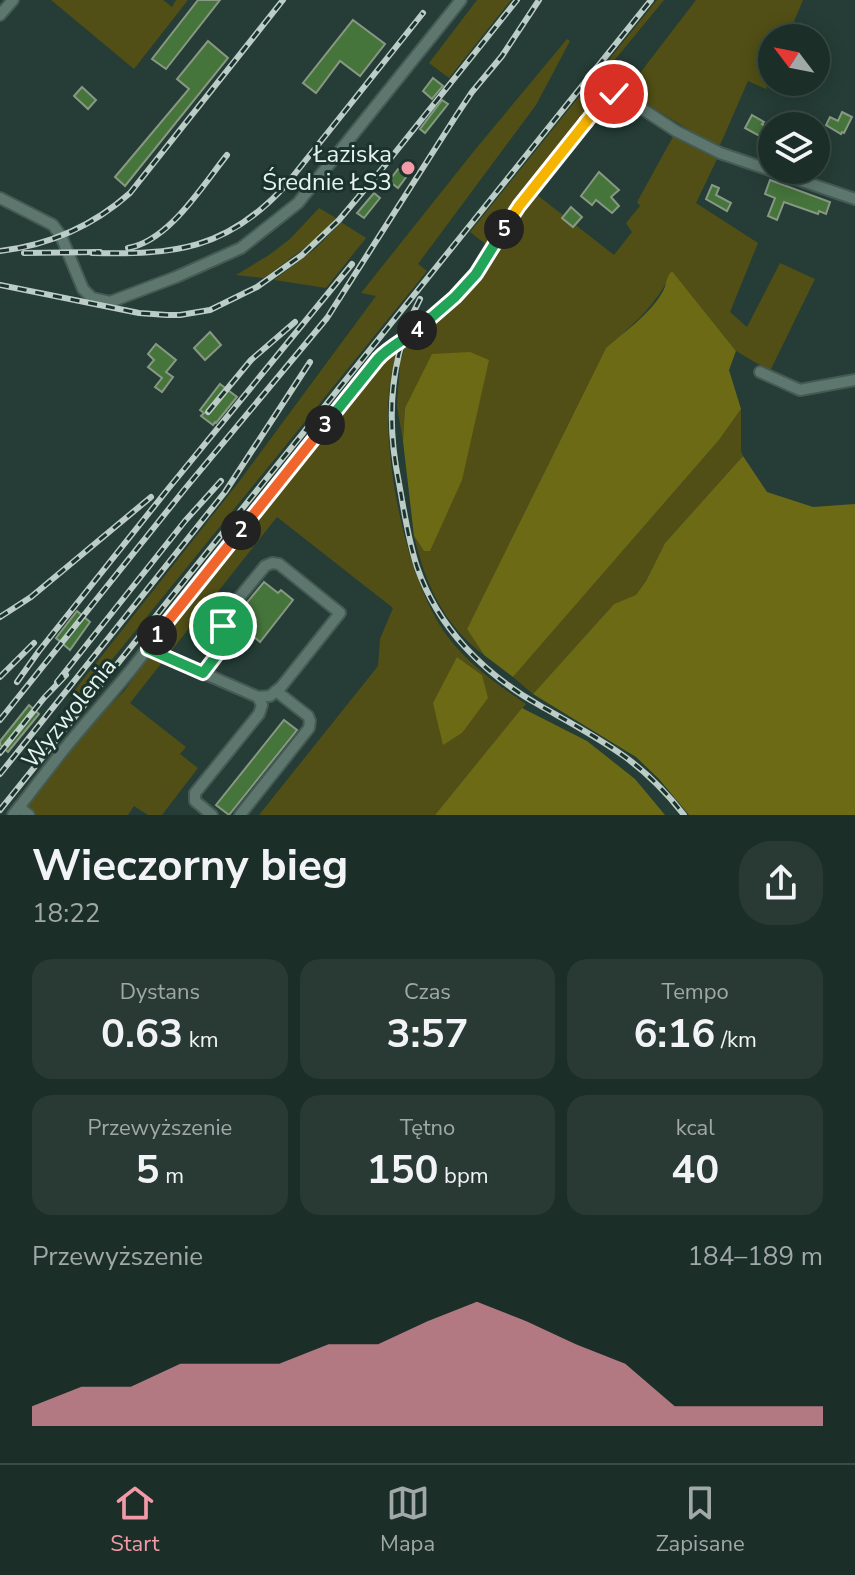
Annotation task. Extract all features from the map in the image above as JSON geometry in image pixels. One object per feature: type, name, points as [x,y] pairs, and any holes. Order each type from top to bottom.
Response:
[{"type":"street","points":[[0,15],[13,0]]},
{"type":"street","points":[[0,198],[53,225],[61,236],[83,289],[92,298],[110,302],[176,277],[241,248],[298,203],[461,0]]},
{"type":"street","name":"Wyzwolenia","points":[[16,811],[378,359],[455,297],[476,274],[519,206],[607,96],[621,95],[676,131],[720,153],[855,199]]},
{"type":"street","points":[[760,372],[800,390],[855,380]]},
{"type":"street","points":[[148,649],[203,673],[258,697],[270,696],[340,613],[279,564],[265,566],[225,615],[223,626],[229,639],[203,673]]},
{"type":"street","points":[[240,815],[309,728],[308,716],[276,691]]},
{"type":"street","points":[[212,815],[195,801],[195,793],[259,714],[262,705],[258,697]]},
{"type":"street","points":[[16,811],[29,815]]},
{"type":"shaded area","points":[[51,0],[163,0],[172,7],[176,0],[188,0],[134,69]]},
{"type":"shaded area","points":[[477,0],[511,0],[449,78],[429,63]]},
{"type":"shaded area","points":[[657,0],[664,0],[604,73],[621,85],[630,86],[696,0],[803,0],[793,24],[758,24],[758,85],[748,81],[720,145],[707,141],[621,86],[609,88],[513,205],[488,246],[470,232]]},
{"type":"shaded area","points":[[567,39],[570,41],[536,105],[418,264],[427,271],[81,698],[74,691],[238,483],[376,296],[361,293]]},
{"type":"shaded area","points":[[674,135],[718,157],[696,203],[758,243],[730,312],[747,327],[780,263],[815,279],[770,371],[736,351],[672,271],[652,304],[606,348],[467,629],[484,655],[457,630],[438,602],[424,571],[414,536],[424,551],[405,408],[403,441],[397,406],[400,362],[406,345],[477,280],[536,194],[614,255],[632,232],[626,223],[640,206],[637,202]]},
{"type":"shaded area","points":[[319,208],[336,218],[314,241],[264,278],[236,275],[290,239]]},
{"type":"shaded area","points":[[341,222],[366,238],[326,288],[274,280],[316,248]]},
{"type":"shaded area","points":[[672,271],[736,351],[729,370],[741,409],[719,440],[513,677],[484,655],[467,629],[606,348],[650,308],[662,293]]},
{"type":"shaded area","points":[[397,350],[388,402],[391,466],[403,528],[422,588],[434,614],[456,647],[484,674],[526,704],[435,815],[259,815],[378,666],[380,639],[393,608],[277,517],[130,703],[186,747],[180,754],[198,768],[162,815],[148,815],[134,806],[128,815],[17,815],[78,738],[125,690],[179,613],[389,354]],"holes":[[[457,657],[482,675],[462,733],[443,744]]]},
{"type":"shaded area","points":[[470,352],[489,360],[462,480],[430,551],[424,551],[414,536],[403,441],[405,408],[432,354]]},
{"type":"shaded area","points":[[741,409],[743,456],[665,543],[636,596],[614,604],[533,694],[513,677],[719,440]]},
{"type":"shaded area","points":[[743,456],[767,492],[813,507],[855,504],[855,815],[689,815],[636,757],[533,694],[614,604],[636,595],[665,543]]},
{"type":"shaded area","points":[[457,657],[482,675],[488,698],[462,733],[443,745],[433,703]]},
{"type":"shaded area","points":[[522,708],[587,741],[635,779],[665,815],[435,815]]},
{"type":"building","points":[[198,0],[220,0],[166,69],[152,59]]},
{"type":"building","points":[[353,20],[385,44],[360,76],[340,61],[316,93],[303,83]]},
{"type":"building","points":[[208,41],[228,58],[125,186],[115,177],[189,89],[177,79]]},
{"type":"building","points":[[433,78],[443,86],[432,99],[423,91]]},
{"type":"building","points":[[82,87],[96,100],[88,109],[74,96]]},
{"type":"building","points":[[442,100],[448,104],[425,133],[420,129]]},
{"type":"building","points":[[842,112],[852,117],[841,134],[830,127],[830,117],[838,121]]},
{"type":"building","points":[[752,115],[758,118],[758,135],[745,128]]},
{"type":"building","points":[[410,160],[415,165],[398,188],[389,181]]},
{"type":"building","points":[[599,172],[619,190],[611,197],[619,206],[612,213],[596,200],[592,205],[581,196]]},
{"type":"building","points":[[769,184],[781,184],[830,202],[826,214],[819,211],[818,214],[784,202],[777,220],[768,216],[775,198],[765,194]]},
{"type":"building","points":[[712,185],[719,188],[716,195],[731,203],[727,211],[706,199]]},
{"type":"building","points":[[374,193],[380,198],[364,218],[357,213]]},
{"type":"building","points":[[571,207],[582,217],[573,227],[562,218]]},
{"type":"building","points":[[210,332],[221,345],[205,360],[194,348]]},
{"type":"building","points":[[156,344],[176,360],[166,372],[173,377],[162,392],[155,387],[162,378],[148,367],[154,360],[148,354]]},
{"type":"building","points":[[220,384],[237,397],[213,425],[201,416],[204,413],[200,410]]},
{"type":"building","points":[[264,582],[293,600],[260,642],[235,617]]},
{"type":"building","points":[[77,611],[90,622],[70,650],[56,638]]},
{"type":"building","points":[[29,705],[39,714],[8,752],[0,741]]},
{"type":"building","points":[[284,720],[297,730],[229,815],[216,805]]},
{"type":"railway","points":[[0,251],[36,244],[70,232],[101,215],[130,193],[283,0]]},
{"type":"railway","points":[[0,285],[139,313],[167,315],[210,310],[257,287],[302,255],[339,220],[517,0]]},
{"type":"railway","points":[[0,720],[327,318],[456,116],[502,56],[539,0]]},
{"type":"railway","points":[[0,810],[651,0]]},
{"type":"railway","points":[[92,253],[174,250],[220,236],[242,223],[286,185],[423,13]]},
{"type":"railway","points":[[128,248],[143,243],[171,224],[227,155]]},
{"type":"railway","points":[[24,253],[100,252]]},
{"type":"railway","points":[[17,682],[168,489],[352,264]]},
{"type":"railway","points":[[420,299],[396,366],[392,436],[406,525],[426,589],[450,629],[482,664],[519,693],[618,752],[652,779],[684,815]]},
{"type":"railway","points":[[208,412],[251,360],[295,322]]},
{"type":"railway","points":[[0,774],[225,492],[310,362]]},
{"type":"railway","points":[[57,682],[185,521],[221,481]]},
{"type":"railway","points":[[0,617],[31,597],[151,497]]},
{"type":"railway","points":[[0,677],[34,643]]},
{"type":"railway","points":[[0,753],[66,675]]},
{"type":"place","name":"Łaziska Średnie ŁS3","points":[[408,168]]},
{"type":"route","points":[[223,626],[229,639],[203,673],[148,649],[378,359],[415,332],[476,274],[519,206],[607,96],[614,94]]}]
